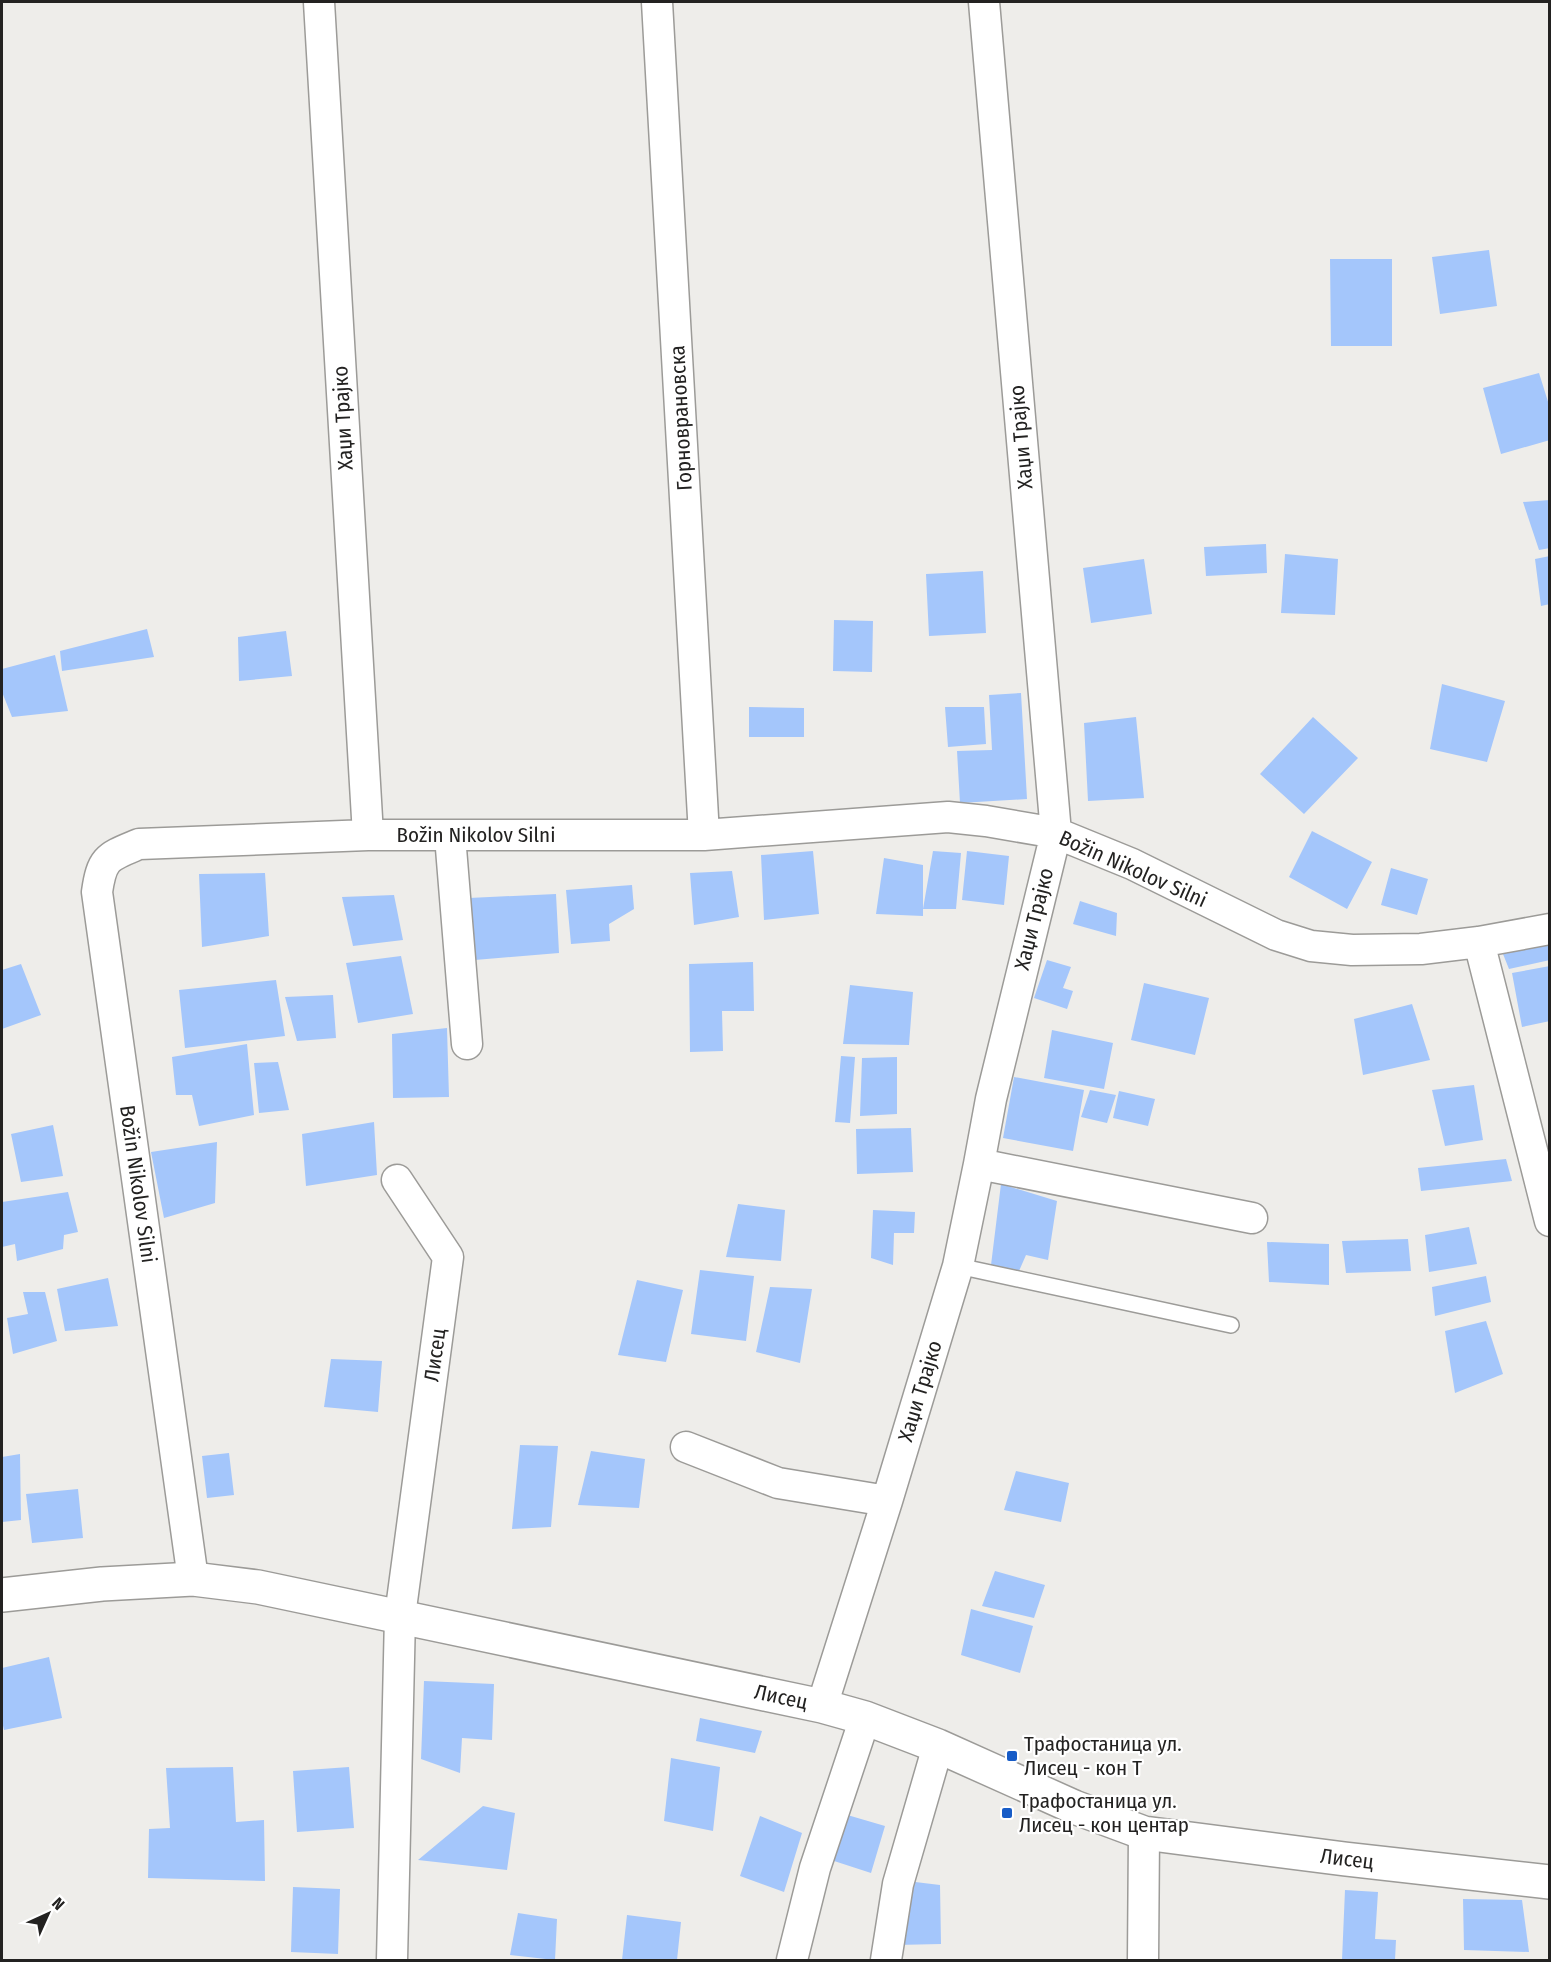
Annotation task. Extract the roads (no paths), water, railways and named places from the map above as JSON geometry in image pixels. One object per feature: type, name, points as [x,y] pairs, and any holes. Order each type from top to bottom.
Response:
[{"type":"street","name":"Хаџи Трајко","points":[[319,2],[368,835]]},
{"type":"street","name":"Горноврановска","points":[[657,2],[704,834]]},
{"type":"street","name":"Хаџи Трајко","points":[[822,1706],[887,1502],[958,1266],[991,1099],[1056,833],[984,2]]},
{"type":"street","name":"Božin Nikolov Silni","points":[[193,1579],[97,892],[100,869],[114,855],[140,844],[368,835],[704,834],[948,817],[1056,833],[1132,864],[1276,935],[1311,946],[1352,950],[1421,949],[1479,942],[1550,929]]},
{"type":"street","points":[[450,836],[467,1044]]},
{"type":"street","points":[[1479,942],[1550,1221]]},
{"type":"street","points":[[979,1164],[1252,1218]]},
{"type":"street","name":"Лисец","points":[[392,1960],[400,1616],[448,1257],[397,1180]]},
{"type":"street","points":[[686,1447],[778,1483],[887,1502]]},
{"type":"street","name":"Лисец","points":[[2,1594],[102,1584],[193,1579],[258,1587],[822,1706],[865,1718],[938,1746],[1074,1807],[1144,1833],[1550,1882]]},
{"type":"street","points":[[792,1960],[815,1868],[865,1718]]},
{"type":"street","points":[[886,1960],[898,1884],[938,1746]]},
{"type":"street","points":[[1143,1960],[1144,1833]]},
{"type":"lane","points":[[958,1266],[1231,1325]]},
{"type":"place","name":"Трафостаница ул. Лисец - кон Т","points":[[1012,1756]]},
{"type":"place","name":"Трафостаница ул. Лисец - кон центар","points":[[1007,1813]]}]
